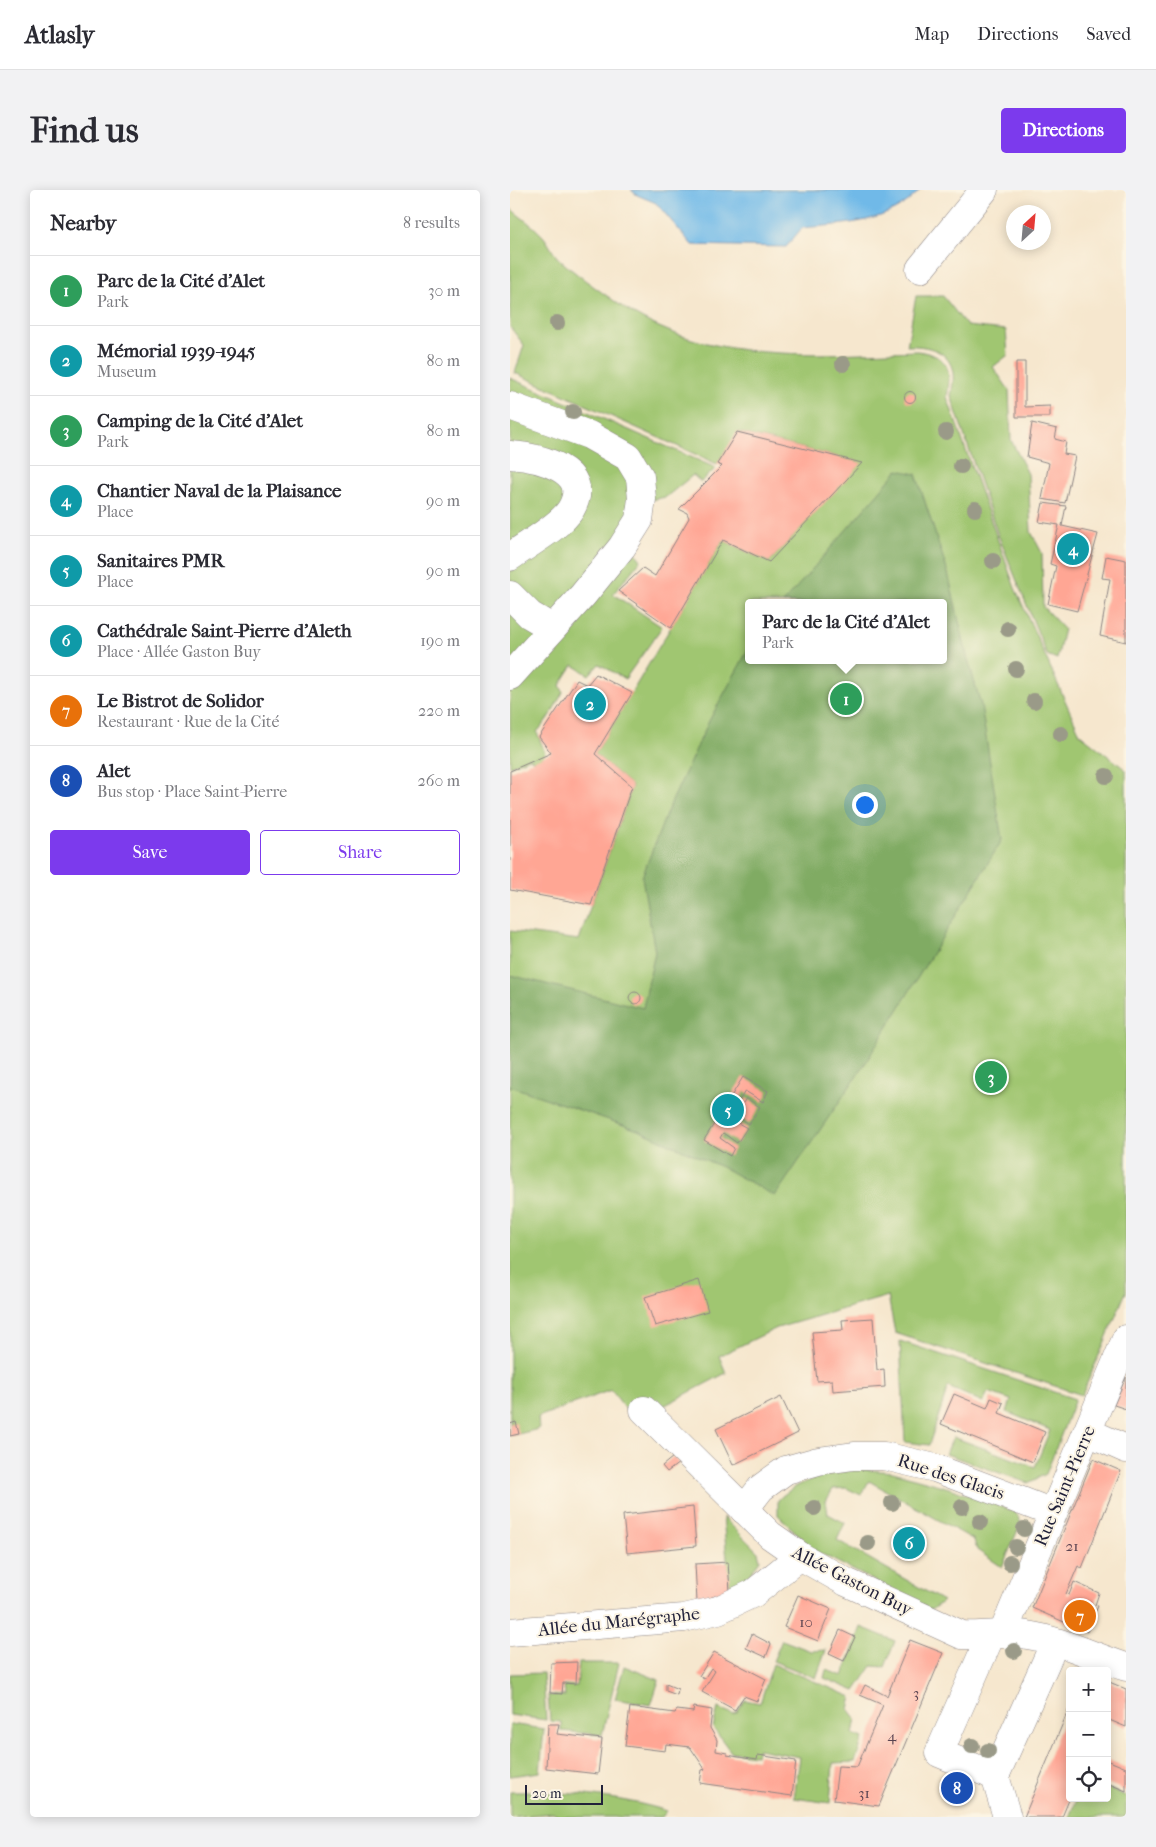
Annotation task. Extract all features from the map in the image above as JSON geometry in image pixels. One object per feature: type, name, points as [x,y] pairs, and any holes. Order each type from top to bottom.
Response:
[{"type":"street","points":[[920,269],[984,190]]},
{"type":"street","points":[[510,406],[589,435],[628,457],[640,476],[642,499],[639,520],[622,547],[583,595],[510,676]]},
{"type":"street","points":[[510,455],[527,456],[551,463],[566,471],[574,482],[576,494],[571,510],[554,525],[510,553]]},
{"type":"street","points":[[510,595],[530,615],[552,628]]},
{"type":"street","name":"Rue Saint-Pierre","points":[[995,1776],[939,1753],[1053,1513],[1126,1339]]},
{"type":"street","name":"Allée Gaston Buy","points":[[644,1410],[770,1535],[800,1556],[846,1582],[962,1635],[1027,1635],[1055,1642],[1126,1667]]},
{"type":"street","points":[[1088,1432],[1126,1450]]},
{"type":"street","name":"Rue des Glacis","points":[[744,1510],[761,1488],[786,1470],[818,1461],[845,1457],[884,1456],[936,1468],[1053,1513]]},
{"type":"street","name":"Allée du Marégraphe","points":[[510,1632],[684,1618],[718,1610],[754,1594],[800,1556]]},
{"type":"street","points":[[1006,1817],[995,1776],[1055,1642]]},
{"type":"green space","points":[[510,208],[538,231],[557,257],[586,281],[617,303],[651,323],[687,338],[724,347],[762,352],[840,354],[918,351],[936,356],[946,365],[949,378],[947,397],[1015,588],[1080,734],[1126,770],[1126,1292],[1082,1395],[895,1333],[888,1296],[777,1328],[719,1356],[726,1373],[635,1421],[611,1390],[538,1417],[539,1429],[510,1436],[510,931],[579,940],[632,786],[595,754],[723,540],[769,562],[861,463],[738,432],[717,464],[515,373],[524,345],[510,327]]},
{"type":"green space","points":[[916,296],[943,296],[967,326],[1006,330],[1008,355],[993,367],[1009,390],[1011,440],[1028,474],[1031,532],[1042,553],[1043,607],[1064,629],[1057,659],[1047,655],[997,532],[951,396],[953,373],[951,365],[936,350],[907,346]]},
{"type":"green space","points":[[510,378],[716,468],[701,482],[693,475],[666,497],[633,503],[631,547],[641,560],[613,594],[662,627],[625,679],[599,664],[589,675],[573,665],[560,685],[563,692],[560,698],[537,732],[545,753],[538,765],[530,758],[510,766]]},
{"type":"green space","points":[[898,470],[916,474],[948,573],[967,656],[981,705],[1002,840],[863,1067],[775,1196],[724,1168],[638,1130],[510,1086],[510,975],[643,1008],[655,952],[642,877],[667,812],[709,721],[745,655],[745,664],[947,664],[947,599],[786,599]]},
{"type":"green space","points":[[900,1341],[1075,1399],[1046,1474],[1028,1483],[946,1454],[953,1437],[1035,1467],[1050,1430],[1007,1412],[1011,1400],[988,1392],[983,1402],[948,1387],[929,1445],[905,1442]]},
{"type":"green space","points":[[856,1469],[893,1472],[946,1487],[1016,1512],[1021,1523],[1002,1567],[977,1550],[974,1540],[869,1481],[861,1495],[846,1488],[833,1489],[826,1501],[828,1514],[845,1523],[837,1540],[943,1601],[931,1610],[814,1550],[778,1515],[778,1500],[795,1487],[814,1479]]},
{"type":"green space","points":[[723,1517],[758,1552],[760,1560],[751,1573],[730,1591]]},
{"type":"green space","points":[[861,1627],[895,1641],[885,1667],[872,1666],[855,1691],[824,1678],[826,1670],[843,1676]]},
{"type":"green space","points":[[782,1640],[811,1651],[826,1650],[816,1678],[773,1661]]},
{"type":"green space","points":[[579,1663],[619,1663],[602,1735],[561,1731],[561,1722],[550,1721],[548,1695],[565,1696],[564,1685],[577,1686]]},
{"type":"green space","points":[[773,1664],[852,1697],[849,1709],[856,1718],[853,1734],[863,1738],[855,1762],[833,1763],[830,1803],[794,1798],[800,1757],[758,1749],[756,1755],[731,1752],[713,1728],[718,1708],[733,1714],[737,1712],[745,1700],[760,1703]]},
{"type":"green space","points":[[624,1666],[659,1680],[651,1705],[615,1699]]},
{"type":"green space","points":[[543,1673],[546,1720],[510,1715],[510,1674]]},
{"type":"green space","points":[[510,1724],[544,1729],[540,1772],[510,1776]]},
{"type":"green space","points":[[1111,1790],[1126,1796],[1126,1817],[1069,1817],[1075,1802],[1111,1802]]},
{"type":"green space","points":[[510,1792],[589,1795],[667,1811],[662,1817],[560,1817],[553,1813],[510,1817]]},
{"type":"water","points":[[631,190],[920,190],[895,210],[880,216],[849,223],[802,228],[786,247],[692,245],[656,203],[637,195]]},
{"type":"building","points":[[1016,362],[1025,362],[1025,407],[1050,406],[1050,417],[1016,417]]},
{"type":"building","points":[[910,391],[916,397],[910,403],[904,397]]},
{"type":"building","points":[[1032,423],[1057,429],[1055,439],[1066,442],[1064,454],[1075,456],[1065,503],[1042,499],[1049,463],[1027,457]]},
{"type":"building","points":[[737,432],[862,463],[769,562],[723,540],[671,628],[618,591],[643,568],[655,576],[689,518],[687,513],[679,509],[722,466],[717,464]]},
{"type":"building","points":[[1043,503],[1066,506],[1062,526],[1098,534],[1077,611],[1048,604],[1056,566],[1050,564],[1059,525],[1039,522]]},
{"type":"building","points":[[1106,556],[1126,560],[1126,642],[1100,636],[1110,579],[1102,578]]},
{"type":"building","points":[[596,674],[632,693],[595,754],[632,786],[591,905],[510,890],[510,771],[551,753],[539,737],[577,680],[587,685]]},
{"type":"building","points":[[635,992],[641,998],[635,1004],[629,998]]},
{"type":"building","points":[[743,1077],[768,1091],[763,1102],[745,1091],[729,1118],[747,1128],[737,1143],[723,1133],[720,1138],[734,1148],[730,1156],[704,1140]]},
{"type":"building","points":[[746,1098],[760,1107],[749,1124],[736,1115]]},
{"type":"building","points":[[699,1280],[708,1311],[655,1326],[645,1297]]},
{"type":"building","points":[[873,1318],[877,1370],[884,1369],[885,1387],[833,1391],[832,1380],[817,1381],[812,1332],[843,1330],[842,1320]]},
{"type":"building","points":[[1126,1377],[1126,1409],[1114,1405]]},
{"type":"building","points":[[954,1394],[987,1408],[991,1398],[1003,1403],[999,1413],[1045,1432],[1033,1462],[941,1424]]},
{"type":"building","points":[[781,1397],[798,1433],[733,1465],[716,1429]]},
{"type":"building","points":[[516,1422],[519,1434],[510,1436],[510,1424]]},
{"type":"building","points":[[673,1457],[679,1463],[667,1472],[662,1466]]},
{"type":"building","points":[[1093,1459],[1121,1471],[1082,1568],[1078,1566],[1066,1594],[1069,1595],[1074,1582],[1099,1593],[1095,1605],[1098,1606],[1087,1632],[1032,1608]]},
{"type":"building","points":[[693,1507],[696,1546],[627,1553],[623,1515]]},
{"type":"building","points":[[728,1562],[730,1591],[697,1602],[695,1564]]},
{"type":"building","points":[[798,1595],[831,1609],[818,1641],[784,1627]]},
{"type":"building","points":[[840,1630],[855,1637],[844,1661],[829,1654]]},
{"type":"building","points":[[752,1634],[771,1644],[766,1657],[746,1648]]},
{"type":"building","points":[[910,1640],[943,1653],[879,1806],[834,1800],[838,1766],[857,1767],[883,1705],[860,1695],[865,1685],[887,1696]]},
{"type":"building","points":[[714,1652],[766,1679],[757,1701],[744,1696],[735,1710],[702,1692],[715,1671],[711,1668],[704,1679],[699,1676]]},
{"type":"building","points":[[577,1662],[576,1684],[563,1683],[562,1694],[550,1693],[551,1663]]},
{"type":"building","points":[[1111,1683],[1126,1689],[1126,1727],[1111,1721]]},
{"type":"building","points":[[666,1684],[678,1689],[677,1695],[666,1691]]},
{"type":"building","points":[[630,1707],[675,1713],[677,1710],[693,1712],[694,1707],[712,1710],[710,1728],[717,1740],[716,1751],[727,1753],[727,1755],[757,1760],[758,1755],[796,1761],[792,1796],[700,1783],[702,1770],[705,1769],[690,1747],[666,1744],[665,1751],[625,1746]]},
{"type":"building","points":[[1066,1716],[1066,1802],[1068,1802],[1062,1817],[1024,1817]]},
{"type":"building","points":[[548,1724],[559,1724],[557,1734],[602,1739],[598,1774],[546,1768]]},
{"type":"building","points":[[1111,1762],[1126,1768],[1126,1791],[1111,1785]]},
{"type":"place","name":"Chantier Naval de la Plaisance","points":[[1073,549]]},
{"type":"place","name":"Parc de la Cité d'Alet","points":[[846,699]]},
{"type":"place","name":"Mémorial 1939-1945","points":[[590,704]]},
{"type":"place","name":"Camping de la Cité d'Alet","points":[[991,1077]]},
{"type":"place","name":"Sanitaires PMR","points":[[728,1110]]},
{"type":"place","name":"Cathédrale Saint-Pierre d'Aleth","points":[[909,1543]]},
{"type":"place","name":"Le Bistrot de Solidor","points":[[1080,1616]]},
{"type":"place","name":"Alet","points":[[957,1788]]}]
